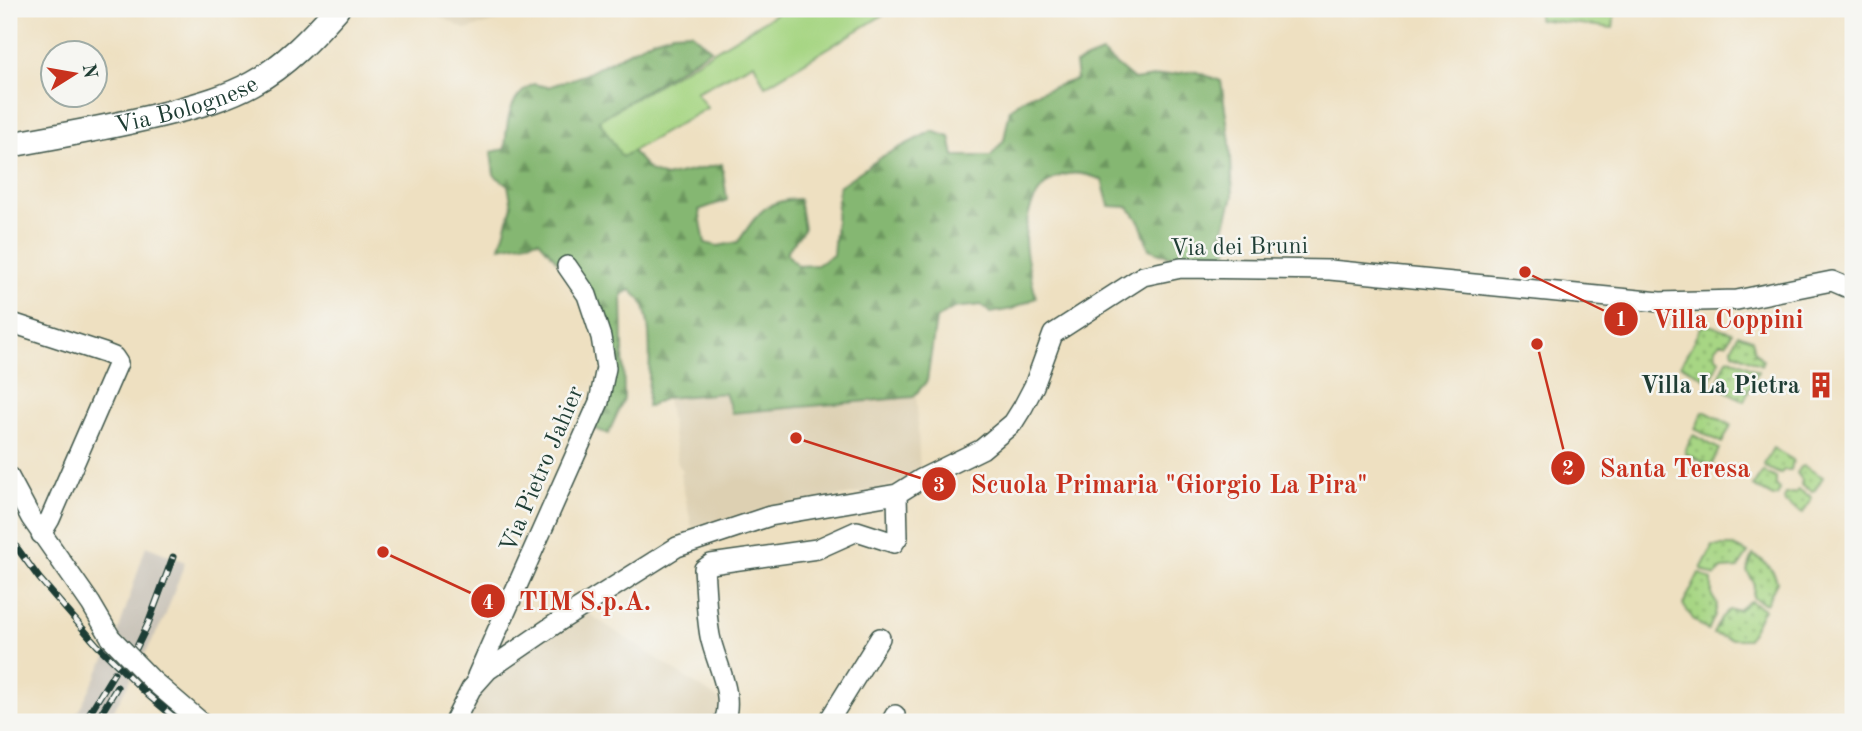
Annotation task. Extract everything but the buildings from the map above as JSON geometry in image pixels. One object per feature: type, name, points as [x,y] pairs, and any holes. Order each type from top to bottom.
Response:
[{"type":"main road","name":"Via Bolognese","points":[[9,145],[142,120],[230,94],[256,82],[286,59],[312,37],[337,9]]},
{"type":"street","name":"Via Pietro Jahier","points":[[471,689],[604,386],[606,368],[601,337],[587,295],[567,266]]},
{"type":"street","name":"Via dei Bruni","points":[[454,722],[471,689],[496,664],[669,552],[695,540],[770,516],[897,494],[982,449],[1013,423],[1034,386],[1053,334],[1143,276],[1160,271],[1216,267],[1330,270],[1660,302],[1737,300],[1832,281],[1853,290]]},
{"type":"street","points":[[9,322],[104,353],[114,357],[118,363],[41,534]]},
{"type":"street","points":[[9,477],[41,534],[91,604],[111,638],[152,680],[201,722]]},
{"type":"street","points":[[704,569],[711,565],[817,549],[858,531],[894,543],[898,537],[897,494]]},
{"type":"street","points":[[695,540],[704,569],[710,635],[728,693],[724,722]]},
{"type":"street","points":[[828,722],[880,638]]},
{"type":"shaded area","points":[[426,9],[536,9],[466,30]]},
{"type":"shaded area","points":[[916,387],[920,474],[878,490],[791,504],[692,527],[667,399],[725,393],[729,412]]},
{"type":"shaded area","points":[[146,546],[185,562],[164,619],[107,722],[69,722],[79,710],[117,636]]},
{"type":"shaded area","points":[[586,612],[720,700],[720,709],[712,722],[460,722],[495,670]]},
{"type":"green space","points":[[784,9],[893,9],[765,86],[754,63],[696,92],[707,108],[622,157],[599,120]]},
{"type":"green space","points":[[1539,9],[1615,9],[1613,28],[1538,19]]},
{"type":"green space","points":[[691,32],[711,49],[599,120],[622,156],[632,151],[650,171],[665,177],[722,164],[727,200],[699,210],[705,243],[718,246],[738,242],[756,217],[769,206],[799,199],[804,229],[786,253],[798,266],[817,265],[833,255],[839,186],[883,156],[932,131],[950,137],[954,156],[991,156],[1004,140],[1010,109],[1028,96],[1077,79],[1075,64],[1102,53],[1134,80],[1194,71],[1221,81],[1230,142],[1233,196],[1224,229],[1228,257],[1168,256],[1149,249],[1140,223],[1129,207],[1109,206],[1102,180],[1085,175],[1070,174],[1058,177],[1038,194],[1027,222],[1026,254],[1036,298],[1012,309],[991,313],[981,305],[954,308],[936,319],[927,381],[913,397],[732,413],[725,393],[665,398],[647,407],[650,354],[648,325],[642,302],[631,290],[622,294],[624,399],[608,434],[593,428],[608,398],[598,308],[539,240],[500,247],[512,206],[508,185],[494,175],[491,152],[505,149],[513,104],[524,90],[533,84],[548,87],[584,75],[653,39],[673,33]]},
{"type":"green space","points":[[1708,325],[1732,332],[1727,343],[1720,343],[1715,348],[1716,357],[1720,359],[1710,381],[1681,365],[1701,327]]},
{"type":"green space","points":[[1738,334],[1752,339],[1755,352],[1763,360],[1761,365],[1733,352]]},
{"type":"green space","points":[[1727,359],[1758,371],[1744,401],[1716,385]]},
{"type":"green space","points":[[1703,412],[1731,425],[1722,443],[1695,429]]},
{"type":"green space","points":[[1693,435],[1719,449],[1711,466],[1686,454]]},
{"type":"green space","points":[[1773,448],[1793,460],[1791,470],[1784,470],[1780,474],[1765,467]]},
{"type":"green space","points":[[1804,466],[1823,477],[1815,490],[1801,485],[1802,480],[1797,473]]},
{"type":"green space","points":[[1763,471],[1776,478],[1776,485],[1780,490],[1777,496],[1773,497],[1753,486]]},
{"type":"green space","points":[[1798,490],[1811,499],[1803,513],[1785,503],[1784,499],[1786,494]]},
{"type":"green space","points":[[1713,546],[1733,546],[1748,553],[1738,568],[1722,569],[1715,576],[1701,569]]},
{"type":"green space","points":[[1753,555],[1768,566],[1777,582],[1766,604],[1753,598],[1754,583],[1747,571]]},
{"type":"green space","points":[[1699,573],[1712,580],[1712,596],[1717,604],[1708,631],[1694,620],[1683,605]]},
{"type":"green space","points":[[1750,601],[1764,609],[1748,639],[1730,639],[1713,634],[1721,618],[1729,610],[1738,610]]},
{"type":"railway","points":[[9,537],[39,578],[97,645],[180,722]]},
{"type":"railway","points":[[133,655],[148,624],[173,557]]},
{"type":"railway","points":[[84,722],[114,673]]},
{"type":"railway","points":[[96,722],[117,687]]},
{"type":"place","name":"Villa Coppini","points":[[1525,272]]},
{"type":"place","name":"Santa Teresa","points":[[1537,344]]},
{"type":"place","name":"Villa La Pietra","points":[[1821,385]]},
{"type":"place","name":"Scuola Primaria \"Giorgio La Pira\"","points":[[796,438]]},
{"type":"place","name":"TIM S.p.A.","points":[[383,552]]}]
